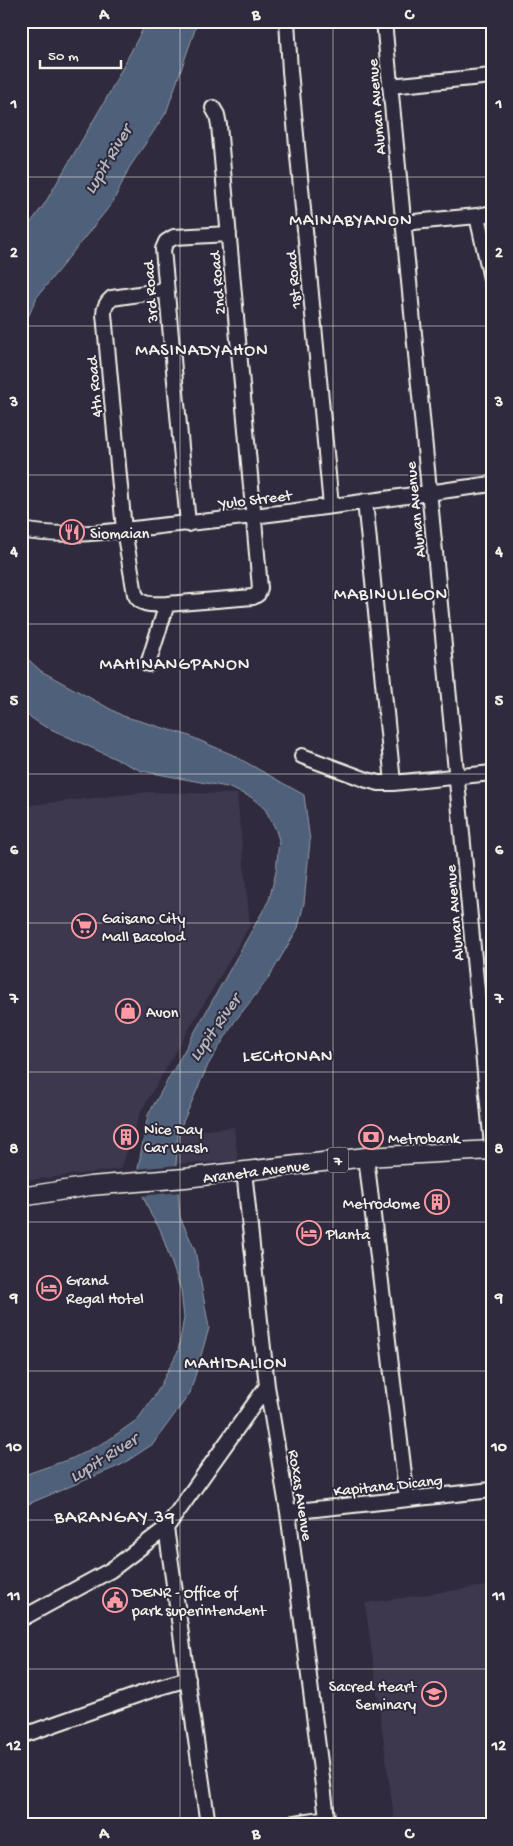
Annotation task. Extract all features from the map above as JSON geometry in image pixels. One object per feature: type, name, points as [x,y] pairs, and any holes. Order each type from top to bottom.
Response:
[{"type":"main road","name":"Araneta Avenue","points":[[21,1197],[109,1185],[366,1157],[492,1150]]},
{"type":"street","name":"1st Road","points":[[287,21],[290,71],[331,506]]},
{"type":"street","name":"Alunan Avenue","points":[[384,21],[458,776],[492,1146]]},
{"type":"street","points":[[390,86],[492,76]]},
{"type":"street","name":"2nd Road","points":[[167,604],[253,597],[258,594],[260,588],[219,125],[213,108]]},
{"type":"street","points":[[403,223],[492,213]]},
{"type":"street","points":[[478,216],[492,284]]},
{"type":"street","name":"3rd Road","points":[[188,524],[163,249],[168,240],[174,237],[229,234]]},
{"type":"street","name":"4th Road","points":[[166,290],[112,298],[107,302],[104,309],[124,530],[135,594],[144,604],[167,604]]},
{"type":"street","name":"Yulo Street","points":[[21,530],[65,535],[188,524],[254,517],[492,484]]},
{"type":"street","points":[[365,502],[393,783]]},
{"type":"street","points":[[148,664],[167,604]]},
{"type":"street","points":[[302,756],[379,783],[492,773]]},
{"type":"street","points":[[366,1157],[407,1499]]},
{"type":"street","name":"Roxas Avenue","points":[[244,1171],[267,1386],[288,1512],[328,1821]]},
{"type":"street","points":[[21,1619],[110,1570],[166,1528],[267,1386]]},
{"type":"street","name":"Kapitana Dicang","points":[[288,1512],[492,1490]]},
{"type":"street","points":[[166,1528],[208,1825]]},
{"type":"street","points":[[21,1736],[188,1679]]},
{"type":"street","points":[[283,1825],[328,1821]]},
{"type":"shaded area","points":[[148,792],[237,794],[250,925],[140,1113],[121,1169],[21,1181],[21,806]]},
{"type":"shaded area","points":[[234,1127],[238,1161],[176,1164],[178,1133]]},
{"type":"shaded area","name":"Sacred Heart Seminary","points":[[492,1585],[492,1825],[395,1825],[365,1603]]},
{"type":"water","name":"Lupit River","points":[[147,21],[198,21],[166,113],[129,168],[113,202],[37,297],[21,333],[21,236],[45,203],[106,99]]},
{"type":"water","name":"Lupit River","points":[[21,653],[41,671],[123,716],[187,735],[233,755],[304,795],[310,841],[304,903],[298,928],[268,979],[235,1021],[208,1065],[178,1133],[176,1164],[180,1217],[195,1250],[209,1328],[190,1393],[153,1444],[121,1465],[21,1507],[21,1476],[73,1458],[107,1441],[138,1419],[157,1392],[178,1351],[184,1318],[181,1290],[160,1229],[151,1215],[136,1179],[148,1115],[269,900],[276,872],[279,840],[265,809],[251,797],[227,787],[142,771],[42,725],[21,711]]},
{"type":"pier","points":[[178,1165],[180,1192],[140,1196],[134,1180],[136,1169]]},
{"type":"place","name":"Siomaian","points":[[72,532]]},
{"type":"place","name":"Gaisano City Mall Bacolod","points":[[84,926]]},
{"type":"place","name":"Avon","points":[[128,1011]]},
{"type":"place","name":"Nice Day Car Wash","points":[[126,1137]]},
{"type":"place","name":"Metrobank","points":[[371,1137]]},
{"type":"place","name":"Metrodome","points":[[437,1202]]},
{"type":"place","name":"Planta","points":[[309,1233]]},
{"type":"place","name":"Grand Regal Hotel","points":[[49,1288]]},
{"type":"place","name":"DENR - Office of park superintendent","points":[[115,1600]]},
{"type":"place","name":"Sacred Heart Seminary","points":[[434,1694]]},
{"type":"district","name":"MAINABYANON","points":[[351,219]]},
{"type":"district","name":"MASINADYAHON","points":[[202,349]]},
{"type":"district","name":"MABINULIGON","points":[[391,593]]},
{"type":"district","name":"MAHINANGPANON","points":[[175,663]]},
{"type":"district","name":"LECHONAN","points":[[288,1055]]},
{"type":"district","name":"MAHIDALION","points":[[236,1362]]},
{"type":"district","name":"BARANGAY 39","points":[[115,1515]]}]
